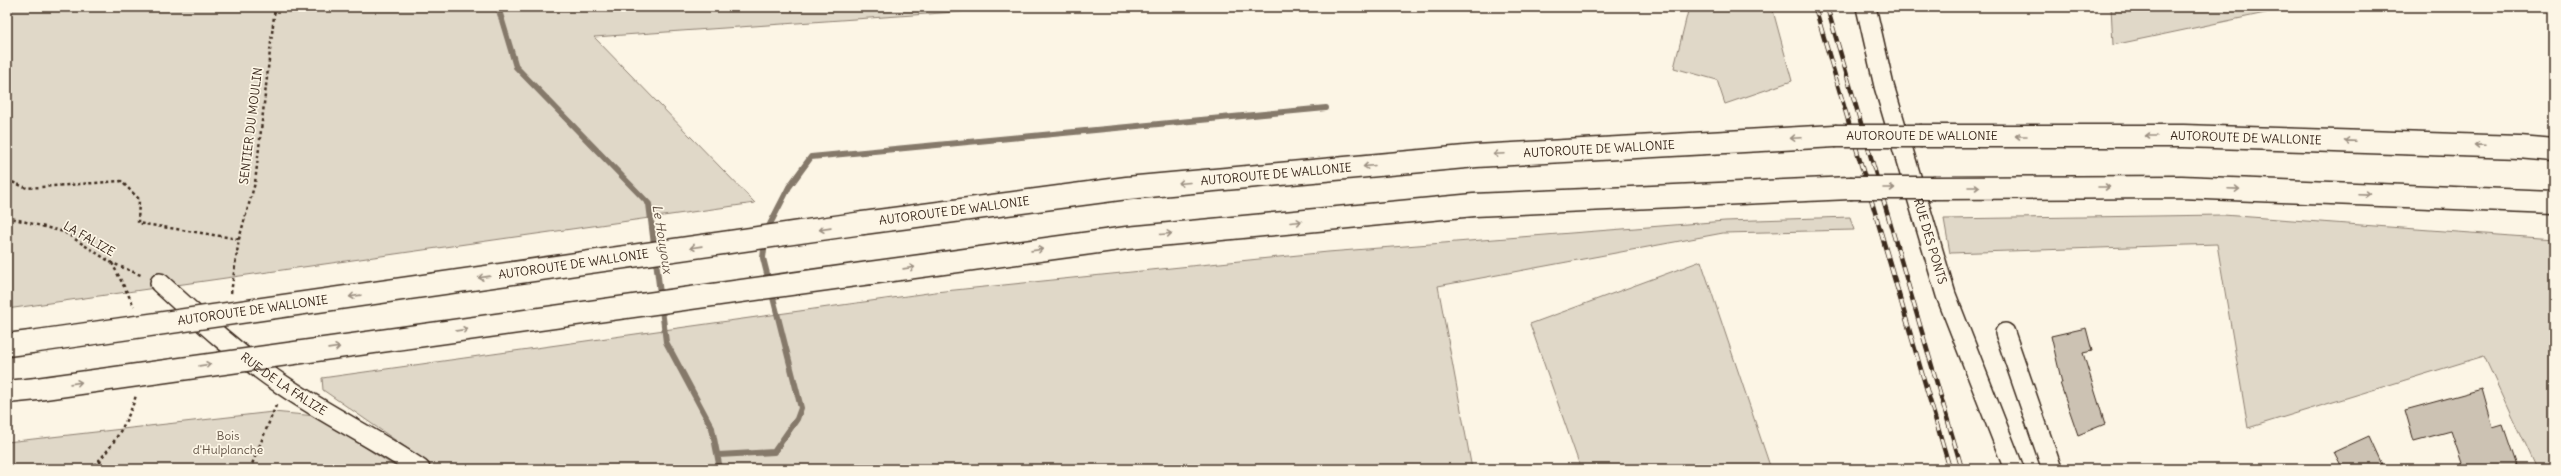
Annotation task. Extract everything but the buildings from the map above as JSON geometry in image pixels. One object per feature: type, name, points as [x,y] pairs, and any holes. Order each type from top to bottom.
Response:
[{"type":"highway","name":"AUTOROUTE DE WALLONIE","points":[[7,345],[863,223],[1127,188],[1468,156],[1835,136],[2183,136],[2519,146],[2554,150]]},
{"type":"highway","points":[[7,392],[38,389],[1127,238],[1474,205],[1850,188],[2181,187],[2544,201]]},
{"type":"street","name":"RUE DES PONTS","points":[[1866,7],[1884,86],[1946,295],[2014,469]]},
{"type":"street","name":"RUE DE LA FALIZE","points":[[160,283],[222,340],[285,386],[385,446],[420,469]]},
{"type":"street","points":[[2005,333],[2052,469]]},
{"type":"path","name":"SENTIER DU MOULIN","points":[[230,296],[239,239],[255,183],[275,7]]},
{"type":"path","points":[[7,180],[27,188],[121,181],[139,199],[138,223],[239,239]]},
{"type":"path","name":"LA FALIZE","points":[[7,217],[64,232],[112,263],[160,283]]},
{"type":"path","points":[[250,469],[285,386]]},
{"type":"path","points":[[98,469],[101,460]]},
{"type":"shaded area","points":[[2269,7],[2297,7],[2270,12]]},
{"type":"green space","points":[[7,7],[1029,7],[594,37],[755,203],[7,309]]},
{"type":"green space","points":[[1689,7],[1772,7],[1792,81],[1725,104],[1717,80],[1674,68]]},
{"type":"green space","points":[[2111,7],[2269,7],[2270,12],[2113,45]]},
{"type":"green space","points":[[2223,215],[2554,239],[2554,469],[2536,469],[2484,356],[2248,428],[2217,244],[1950,253],[1944,219]]},
{"type":"green space","points":[[1850,217],[1854,230],[1723,233],[1438,286],[1472,469],[437,469],[323,390],[322,378],[935,292],[1328,252],[1725,221]]},
{"type":"green space","points":[[1701,261],[1771,469],[1581,469],[1530,324]]},
{"type":"green space","name":"Bois d'Hulplanche","points":[[273,412],[316,416],[399,469],[7,469],[7,442]]},
{"type":"waterway","name":"Le Houyoux","points":[[498,7],[516,67],[649,204],[666,342],[712,428],[720,469]]},
{"type":"waterway","points":[[766,232],[789,187],[811,157],[1326,108]]},
{"type":"waterway","points":[[718,455],[774,452],[797,419],[801,408],[763,258],[765,241]]},
{"type":"railway","points":[[1815,7],[1950,469]]},
{"type":"railway","points":[[1827,7],[1962,469]]}]
